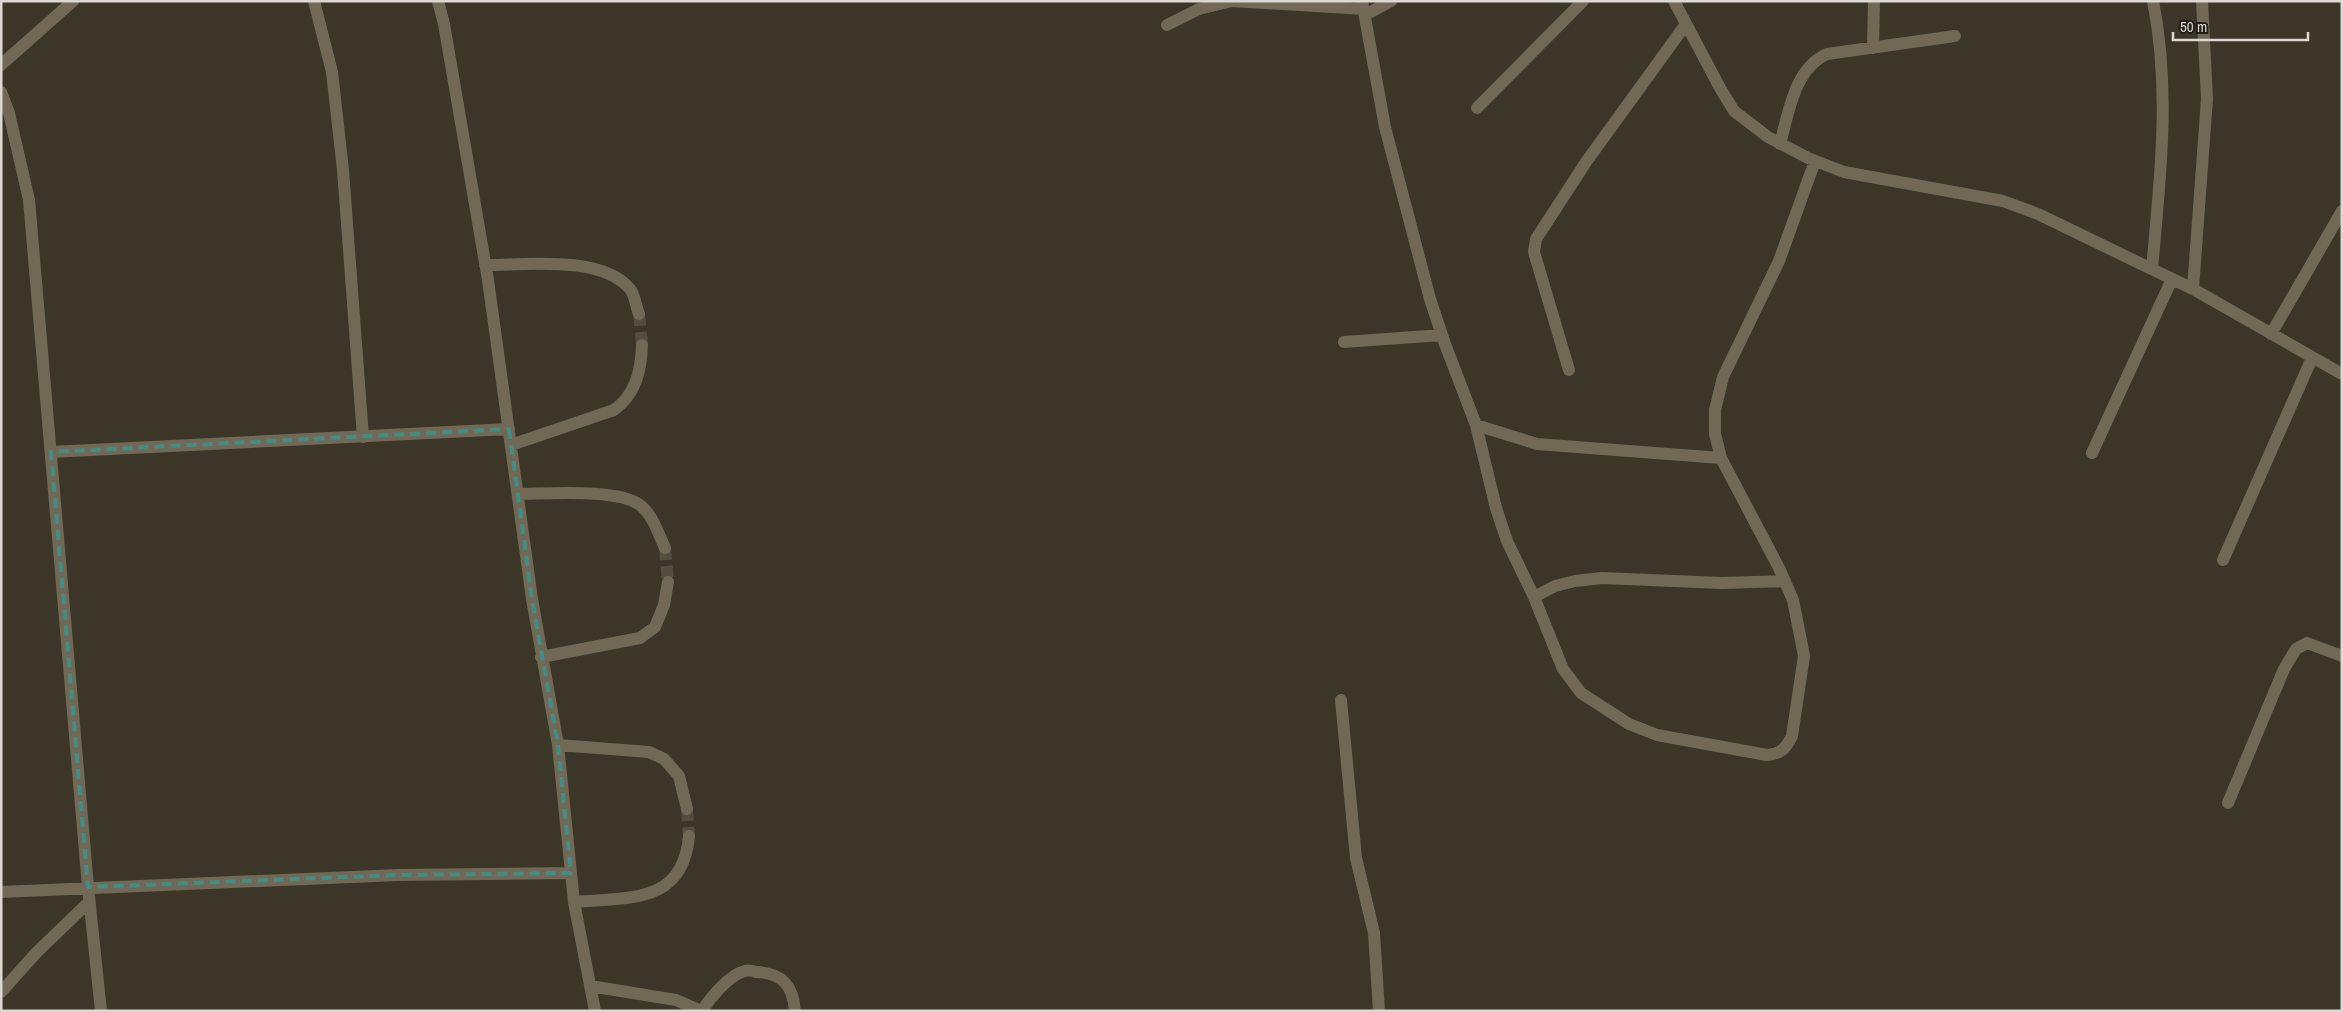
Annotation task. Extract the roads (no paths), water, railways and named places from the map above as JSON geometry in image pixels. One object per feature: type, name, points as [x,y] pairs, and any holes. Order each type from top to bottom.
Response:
[{"type":"street","points":[[1,65],[72,1]]},
{"type":"street","points":[[314,1],[332,72],[343,170],[363,437]]},
{"type":"street","points":[[438,1],[444,24],[486,264],[542,657],[558,745],[574,902],[595,1011]]},
{"type":"street","points":[[1167,25],[1199,9],[1232,1],[1364,9],[1391,1]]},
{"type":"street","points":[[1477,108],[1583,1]]},
{"type":"street","points":[[1674,1],[1734,111],[1780,144],[1815,161],[1844,172],[2003,201],[2038,214],[2193,289],[2342,374]]},
{"type":"street","points":[[1874,1],[1874,48]]},
{"type":"street","points":[[2152,269],[2164,134],[2164,92],[2160,34],[2153,1]]},
{"type":"street","points":[[2193,289],[2207,99],[2202,1]]},
{"type":"street","points":[[1364,9],[1385,127],[1430,299],[1476,425],[1496,508],[1507,541],[1534,597],[1563,670],[1581,692],[1628,724],[1657,735],[1768,755],[1777,754],[1786,748],[1792,736],[1804,656],[1792,600],[1785,581],[1721,458],[1715,434],[1715,410],[1724,377],[1779,261],[1815,161]]},
{"type":"street","points":[[1569,370],[1534,252],[1536,239],[1586,162],[1686,24]]},
{"type":"street","points":[[1780,144],[1795,93],[1808,67],[1816,59],[1827,54],[1955,36]]},
{"type":"street","points":[[1,92],[9,114],[29,200],[89,902],[101,1011]]},
{"type":"street","points":[[2271,334],[2342,210]]},
{"type":"street","points":[[486,264],[564,265],[590,268],[613,276],[630,290],[639,314]]},
{"type":"street","points":[[2092,452],[2172,279]]},
{"type":"street","points":[[1344,342],[1442,335]]},
{"type":"street","points":[[511,445],[614,410],[625,402],[635,386],[641,362],[642,345]]},
{"type":"street","points":[[2223,560],[2312,358]]},
{"type":"street","points":[[1476,425],[1502,435],[1537,444],[1721,458]]},
{"type":"street","points":[[51,452],[509,429]]},
{"type":"street","points":[[518,494],[600,494],[624,498],[640,504],[653,520],[664,548]]},
{"type":"street","points":[[1534,597],[1555,586],[1575,581],[1602,578],[1722,583],[1785,581]]},
{"type":"street","points":[[542,657],[640,638],[655,627],[664,605],[668,582]]},
{"type":"street","points":[[2228,803],[2284,669],[2296,649],[2307,643],[2342,656]]},
{"type":"street","points":[[1341,700],[1356,858],[1374,933],[1379,1011]]},
{"type":"street","points":[[558,745],[649,752],[664,759],[679,776],[687,809]]},
{"type":"street","points":[[574,902],[648,895],[668,884],[680,871],[687,855],[689,836]]},
{"type":"street","points":[[1,892],[398,875],[572,873]]},
{"type":"street","points":[[1,992],[37,952],[89,902]]},
{"type":"street","points":[[590,986],[676,1000],[701,1011],[718,989],[744,971],[769,972],[783,978],[794,1000],[795,1011]]},
{"type":"tunnel","points":[[639,314],[642,345]]},
{"type":"tunnel","points":[[665,548],[668,582]]},
{"type":"tunnel","points":[[687,809],[689,836]]}]
